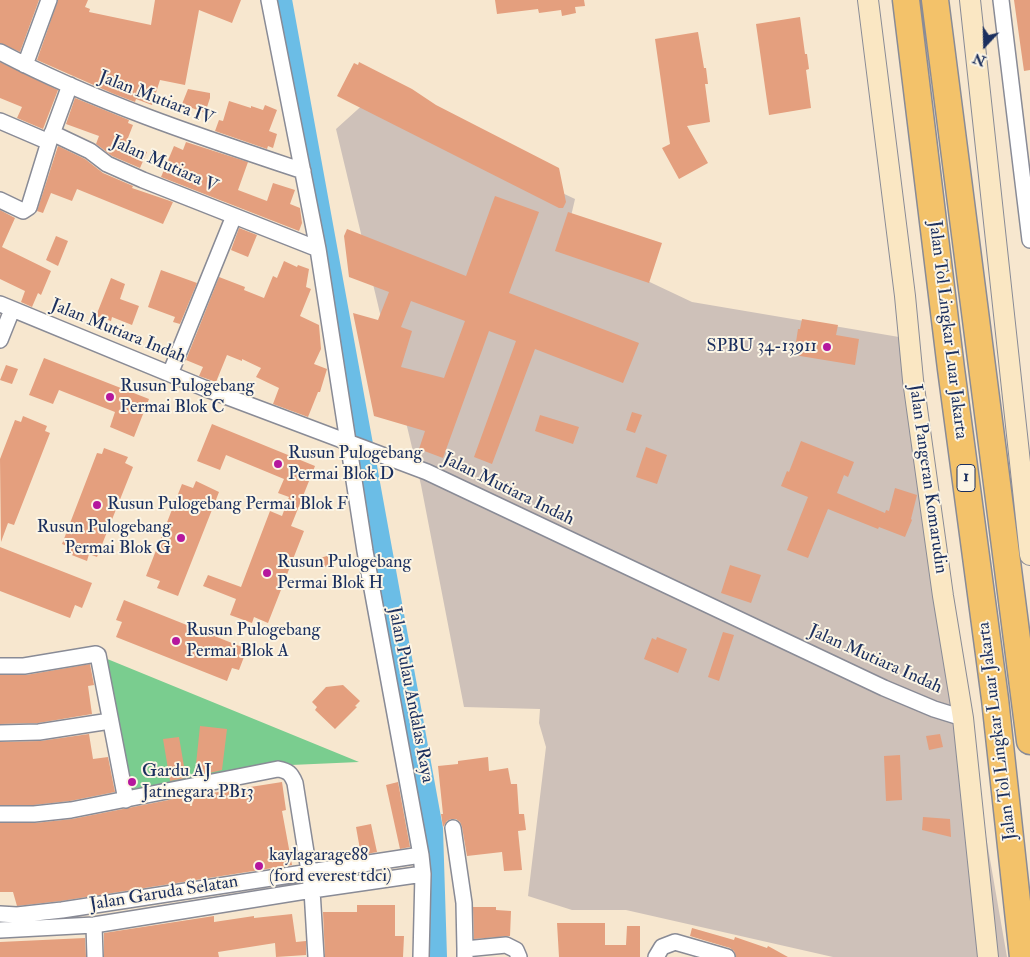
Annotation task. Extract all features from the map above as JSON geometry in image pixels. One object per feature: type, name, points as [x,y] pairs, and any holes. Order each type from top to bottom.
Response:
[{"type":"highway","name":"Jalan Tol Lingkar Luar Jakarta","points":[[906,0],[951,369],[995,699],[1023,957]]},
{"type":"highway","name":"Jalan Tol Lingkar Luar Jakarta","points":[[935,0],[1030,741]]},
{"type":"street","points":[[25,65],[49,0]]},
{"type":"street","name":"Jalan Pulau Andalas Raya","points":[[269,0],[318,249],[352,442],[365,551],[421,855],[423,874],[421,957]]},
{"type":"street","name":"Jalan Pangeran Komarudin","points":[[868,0],[915,390],[963,718],[988,957]]},
{"type":"street","points":[[970,0],[1030,555]]},
{"type":"street","points":[[1001,0],[1030,240]]},
{"type":"street","name":"Jalan Mutiara IV","points":[[0,52],[70,85],[200,137],[302,172]]},
{"type":"street","points":[[0,200],[22,211],[28,207],[50,138],[70,85]]},
{"type":"street","name":"Jalan Mutiara V","points":[[0,121],[90,151],[107,164],[134,176],[318,249]]},
{"type":"street","points":[[170,374],[234,216]]},
{"type":"street","points":[[0,340],[6,307]]},
{"type":"street","name":"Jalan Mutiara Indah","points":[[6,307],[170,374],[352,442],[446,480],[680,593],[798,646],[884,688],[934,709],[963,718]]},
{"type":"street","points":[[0,666],[24,666],[98,655],[126,800]]},
{"type":"street","points":[[0,733],[39,732],[110,721]]},
{"type":"street","points":[[0,814],[50,812],[126,800],[278,769],[287,771],[291,774],[295,783],[312,890],[316,957]]},
{"type":"street","points":[[452,828],[464,903],[465,953],[506,945],[516,950],[519,957]]},
{"type":"street","name":"Jalan Garuda Selatan","points":[[0,914],[17,915],[62,910],[421,855]]},
{"type":"street","name":"Jalan Garuda Selatan","points":[[0,930],[94,925],[423,874]]},
{"type":"street","points":[[94,925],[95,957]]},
{"type":"street","points":[[656,957],[662,947],[675,942],[702,953],[728,957]]},
{"type":"shaded area","points":[[367,101],[575,199],[565,242],[692,302],[899,337],[1007,957],[833,957],[626,910],[572,910],[528,896],[546,747],[539,723],[540,709],[464,707],[421,485],[336,129]]},
{"type":"green space","points":[[100,656],[359,762],[291,765],[131,792]]},
{"type":"building","points":[[0,0],[39,0],[20,52],[0,43]]},
{"type":"building","points":[[58,0],[88,0],[85,7],[90,9],[89,12],[151,25],[155,0],[241,0],[232,23],[199,10],[185,85],[160,80],[152,105],[136,99],[135,102],[114,94],[37,60]]},
{"type":"building","points":[[495,0],[584,0],[585,6],[575,7],[576,13],[562,16],[561,10],[539,13],[538,9],[497,14]]},
{"type":"building","points":[[1014,0],[1030,0],[1030,70],[1024,71]]},
{"type":"building","points":[[800,17],[809,69],[806,70],[811,108],[769,115],[756,24]]},
{"type":"building","points":[[698,32],[704,68],[706,68],[708,84],[705,84],[710,122],[687,126],[708,163],[679,179],[662,148],[670,144],[655,39]]},
{"type":"building","points":[[0,62],[58,90],[43,129],[17,118],[22,107],[0,98]]},
{"type":"building","points":[[359,62],[412,89],[436,105],[559,168],[566,202],[563,208],[559,208],[337,96],[354,63],[358,65]]},
{"type":"building","points":[[188,89],[210,93],[205,113],[182,104]]},
{"type":"building","points":[[75,98],[129,120],[128,123],[133,125],[126,143],[147,152],[140,168],[112,156],[96,144],[99,136],[66,124]]},
{"type":"building","points":[[229,101],[251,108],[251,106],[263,110],[265,105],[277,110],[269,131],[277,134],[273,148],[268,146],[267,149],[215,131],[219,120],[223,121]]},
{"type":"building","points":[[186,142],[248,162],[238,190],[267,201],[273,183],[295,190],[290,204],[300,208],[302,223],[299,231],[161,177],[174,146],[183,150]]},
{"type":"building","points":[[58,146],[85,159],[103,173],[133,186],[132,188],[173,202],[163,224],[77,189],[72,201],[51,193],[43,213],[37,211]]},
{"type":"building","points":[[495,196],[539,212],[509,293],[639,343],[623,383],[535,349],[492,464],[474,457],[516,341],[489,331],[443,458],[419,449],[425,431],[374,416],[353,313],[378,320],[389,292],[349,277],[344,236],[347,229],[466,276]],"holes":[[[411,301],[465,321],[444,378],[401,367],[412,331],[401,327]]]},
{"type":"building","points":[[0,210],[15,218],[2,247],[51,271],[41,295],[38,293],[32,307],[21,302],[25,291],[0,279]]},
{"type":"building","points":[[568,212],[662,243],[649,283],[555,251]]},
{"type":"building","points":[[239,228],[257,235],[248,257],[231,250]]},
{"type":"building","points":[[56,236],[68,241],[58,266],[46,260]]},
{"type":"building","points":[[284,261],[297,267],[298,265],[309,269],[306,287],[311,289],[300,316],[319,325],[321,349],[314,364],[327,369],[320,392],[318,392],[308,417],[273,404],[279,388],[256,377],[261,368],[242,359],[242,361],[227,355],[216,382],[199,376],[203,367],[186,360],[219,277],[245,287],[244,290],[264,298],[273,276],[277,278]]},
{"type":"building","points":[[161,270],[197,283],[180,324],[173,322],[175,317],[148,307]]},
{"type":"building","points":[[111,278],[125,284],[120,299],[139,306],[132,325],[112,317],[111,321],[96,316]]},
{"type":"building","name":"SPBU 34-13911","points":[[802,319],[838,325],[836,335],[859,339],[855,365],[794,355],[798,329],[800,329]]},
{"type":"building","name":"Rusun Pulogebang Permai Blok C","points":[[44,358],[149,399],[134,437],[110,427],[115,412],[59,390],[53,404],[29,395]]},
{"type":"building","points":[[6,365],[18,369],[12,384],[0,380]]},
{"type":"building","points":[[632,412],[642,415],[635,433],[626,430]]},
{"type":"building","points":[[540,415],[579,427],[573,444],[535,431]]},
{"type":"building","points":[[23,416],[47,426],[45,431],[50,433],[14,525],[8,523],[1,542],[0,459],[15,420],[21,422]]},
{"type":"building","points":[[212,424],[315,466],[291,526],[304,531],[268,623],[254,617],[252,623],[230,615],[236,599],[203,586],[208,575],[241,587],[270,511],[282,516],[289,497],[278,493],[284,479],[226,455],[220,470],[197,461]]},
{"type":"building","points":[[801,441],[854,462],[848,477],[844,475],[837,493],[885,513],[886,510],[889,511],[895,488],[917,495],[912,520],[905,537],[879,527],[878,529],[828,509],[808,558],[787,550],[808,497],[781,486],[787,471],[789,472]]},
{"type":"building","points":[[646,447],[667,455],[657,484],[636,477]]},
{"type":"building","name":"Rusun Pulogebang Permai Blok F","points":[[104,448],[128,457],[125,463],[133,467],[97,557],[89,554],[87,561],[64,552],[67,546],[62,544],[97,453],[102,454]]},
{"type":"building","name":"Rusun Pulogebang Permai Blok G","points":[[196,481],[219,492],[178,596],[157,588],[160,581],[146,576],[182,484],[193,488]]},
{"type":"building","points":[[0,547],[92,583],[82,608],[75,605],[70,618],[0,591]]},
{"type":"building","points":[[330,555],[334,564],[320,569],[317,559]]},
{"type":"building","points":[[730,565],[761,575],[751,603],[721,593]]},
{"type":"building","name":"Rusun Pulogebang Permai Blok A","points":[[124,600],[247,649],[239,670],[232,668],[227,681],[116,637],[122,622],[116,620]]},
{"type":"building","points":[[723,632],[734,635],[719,681],[708,677]]},
{"type":"building","points":[[657,637],[687,649],[678,673],[644,659],[652,638],[656,640]]},
{"type":"building","points":[[90,664],[94,685],[88,686],[92,714],[38,723],[0,724],[0,675],[26,675]]},
{"type":"building","points":[[343,685],[360,701],[355,706],[357,707],[335,729],[315,710],[317,707],[312,702],[326,687]]},
{"type":"building","points":[[200,726],[227,729],[222,770],[201,775],[195,774]]},
{"type":"building","points":[[89,734],[93,759],[108,757],[115,792],[70,801],[34,805],[0,805],[0,742],[40,741]]},
{"type":"building","points":[[940,734],[943,747],[929,750],[926,736]]},
{"type":"building","points":[[179,737],[186,778],[170,781],[163,739]]},
{"type":"building","points":[[900,755],[902,800],[886,801],[884,756]]},
{"type":"building","points":[[488,757],[489,771],[508,768],[511,784],[517,784],[519,814],[524,814],[526,830],[518,831],[522,870],[504,871],[502,852],[467,856],[460,822],[456,819],[451,819],[443,827],[438,766],[458,764],[458,761]]},
{"type":"building","points":[[282,782],[286,810],[282,811],[292,865],[61,901],[17,906],[13,892],[0,892],[0,823],[35,823],[72,819],[189,796],[190,806],[192,806],[193,796]]},
{"type":"building","points":[[398,782],[410,847],[400,849],[386,785]]},
{"type":"building","points":[[923,817],[950,819],[951,837],[922,830]]},
{"type":"building","points":[[371,824],[377,852],[361,855],[356,827]]},
{"type":"building","points":[[357,905],[395,905],[395,936],[404,936],[403,957],[325,957],[323,912],[357,912]]},
{"type":"building","points":[[473,907],[496,907],[496,910],[511,911],[510,936],[474,939]]},
{"type":"building","points":[[292,914],[296,942],[306,941],[306,955],[276,957],[275,943],[218,952],[219,957],[104,957],[104,933],[214,916],[214,922],[254,916],[254,918]]},
{"type":"building","points":[[557,923],[605,923],[605,945],[626,945],[627,926],[640,926],[640,957],[559,957]]},
{"type":"building","points":[[692,928],[734,940],[735,937],[767,948],[768,946],[788,957],[736,957],[734,951],[730,948],[690,936]]},
{"type":"building","points":[[85,938],[86,957],[0,957],[0,942]]},
{"type":"waterway","points":[[281,0],[432,829],[436,957]]},
{"type":"place","name":"SPBU 34-13911","points":[[827,347]]},
{"type":"place","name":"Rusun Pulogebang Permai Blok C","points":[[110,397]]},
{"type":"place","name":"Rusun Pulogebang Permai Blok D","points":[[278,464]]},
{"type":"place","name":"Rusun Pulogebang Permai Blok F","points":[[97,505]]},
{"type":"place","name":"Rusun Pulogebang Permai Blok G","points":[[181,538]]},
{"type":"place","name":"Rusun Pulogebang Permai Blok H","points":[[267,573]]},
{"type":"place","name":"Rusun Pulogebang Permai Blok A","points":[[176,641]]},
{"type":"place","name":"Gardu AJ Jatinegara PB13","points":[[132,782]]},
{"type":"place","name":"kaylagarage88 (ford everest tdci)","points":[[259,866]]}]
